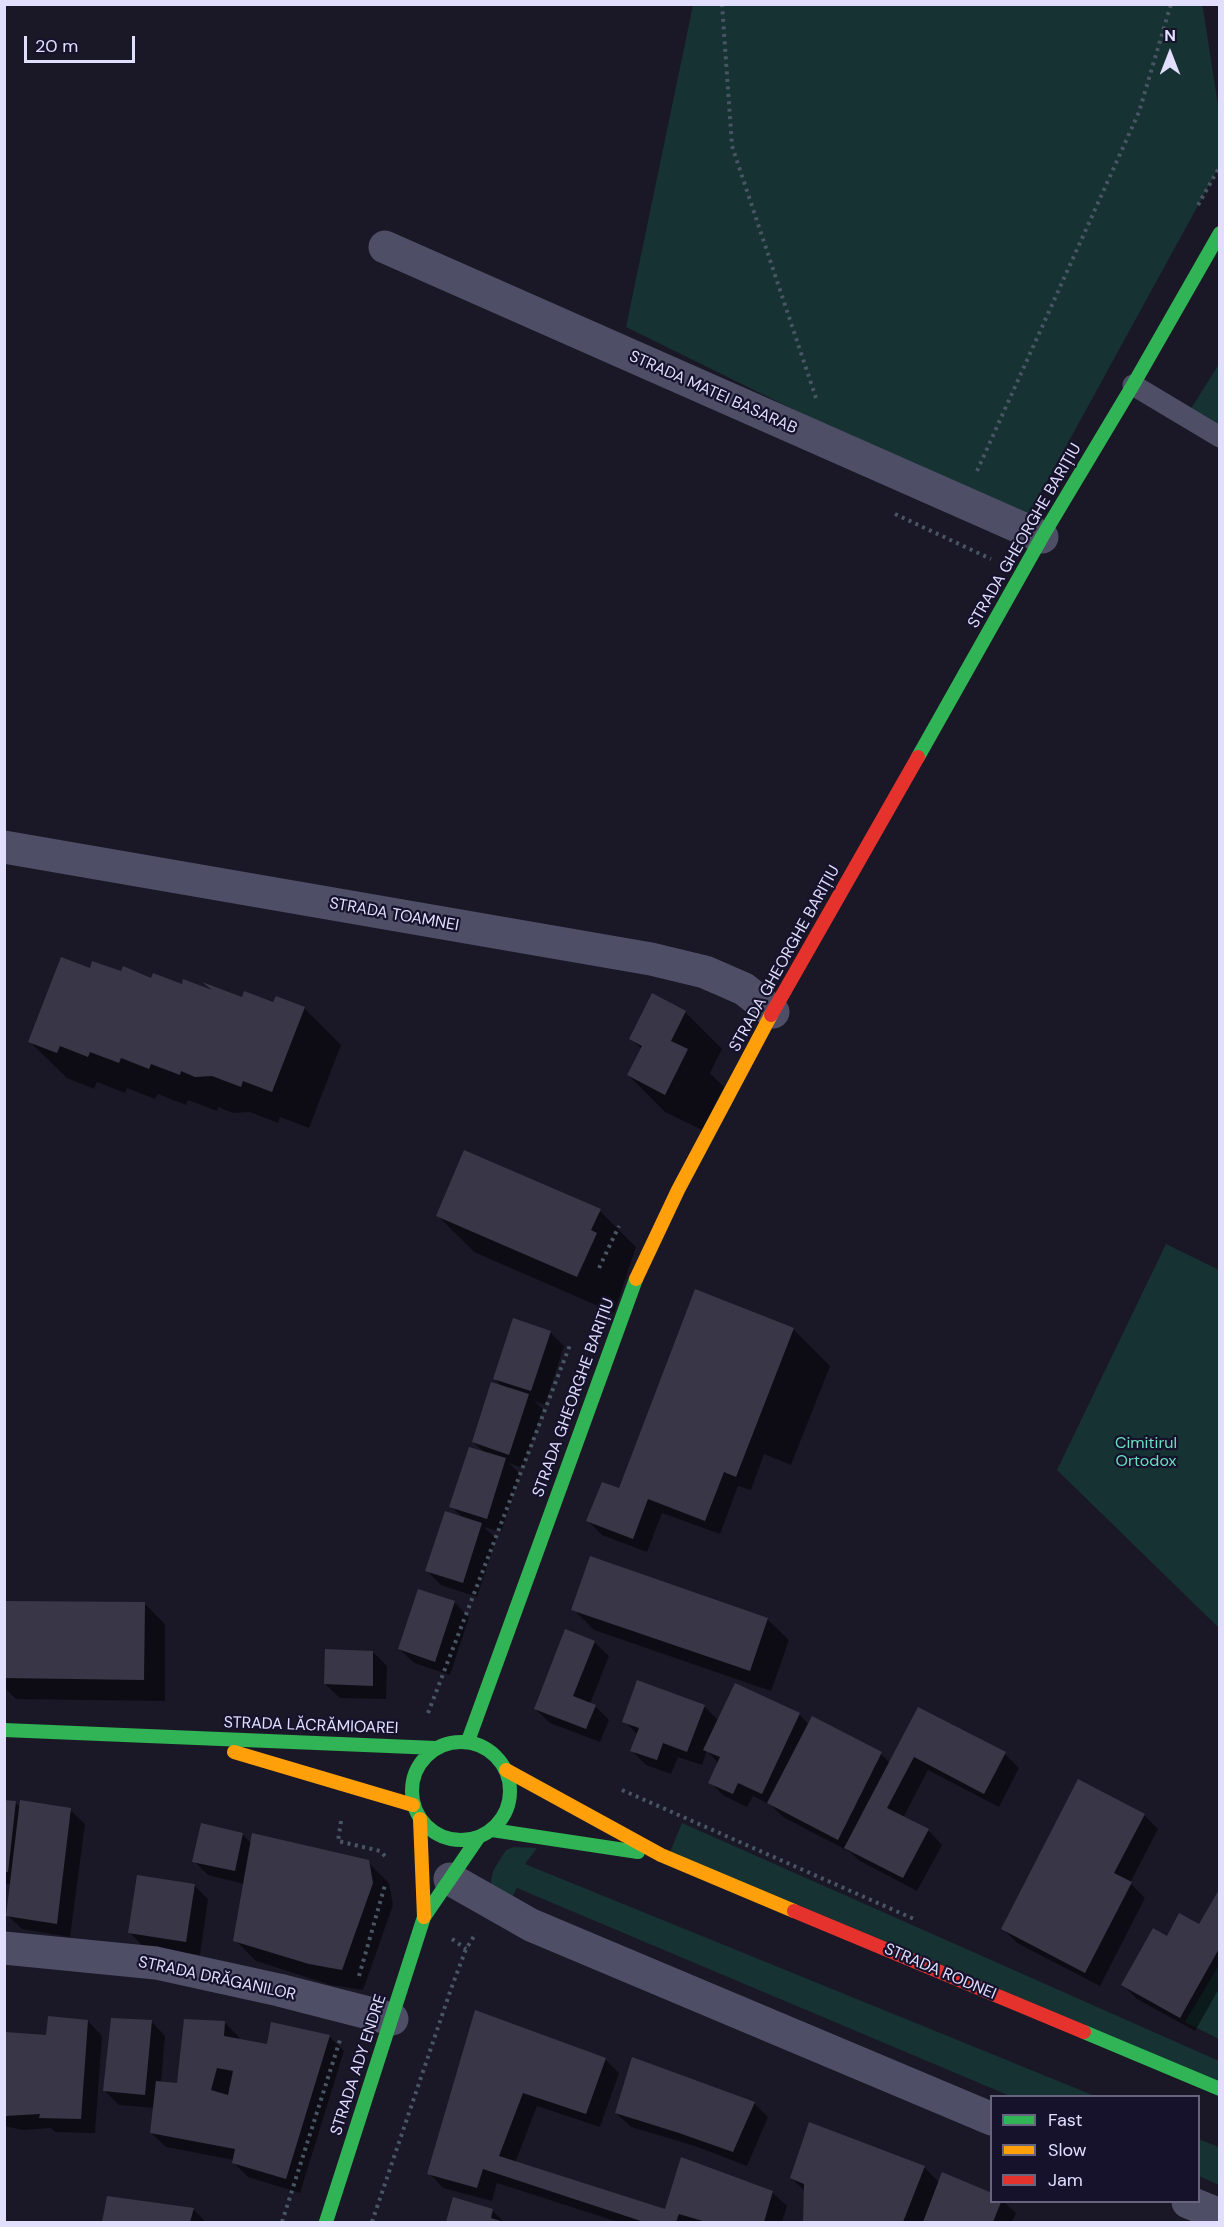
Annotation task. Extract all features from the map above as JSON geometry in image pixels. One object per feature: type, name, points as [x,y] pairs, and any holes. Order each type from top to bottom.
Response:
[{"type":"main road","name":"STRADA GHEORGHE BARIȚIU","points":[[468,1742],[629,1294],[678,1190],[773,1012],[1042,537],[1220,233]]},
{"type":"main road","name":"STRADA LĂCRĂMIOAREI","points":[[4,1730],[436,1748]]},
{"type":"main road","name":"STRADA LĂCRĂMIOAREI","points":[[186,1738],[413,1805]]},
{"type":"main road","points":[[451,1742],[468,1742],[484,1746],[497,1756],[506,1770],[511,1786],[510,1802],[504,1818],[492,1830],[478,1838],[462,1841],[446,1838],[431,1831],[420,1819],[413,1805],[411,1789],[415,1773],[423,1759],[436,1748],[451,1742]]},
{"type":"main road","name":"STRADA RODNEI","points":[[506,1770],[661,1855],[1220,2089]]},
{"type":"main road","name":"STRADA ADY ENDRE","points":[[420,1819],[424,1917]]},
{"type":"main road","name":"STRADA RODNEI","points":[[492,1830],[661,1855]]},
{"type":"main road","name":"STRADA ADY ENDRE","points":[[326,2223],[424,1917],[478,1838]]},
{"type":"street","name":"STRADA MATEI BASARAB","points":[[384,247],[1042,537]]},
{"type":"street","name":"STRADA TOAMNEI","points":[[4,847],[651,959],[705,972],[744,989],[773,1012]]},
{"type":"street","points":[[450,1879],[531,1925],[990,2118]]},
{"type":"street","name":"STRADA DRĂGANILOR","points":[[4,1948],[156,1963],[392,2019]]},
{"type":"street","points":[[1190,2203],[1220,2215]]},
{"type":"lane","points":[[1133,385],[1220,437]]},
{"type":"path","points":[[722,4],[732,146],[818,403]]},
{"type":"path","points":[[976,472],[1139,112],[1172,4]]},
{"type":"path","points":[[428,1714],[462,1629]]},
{"type":"path","points":[[620,1789],[922,1923]]},
{"type":"path","points":[[338,1841],[380,1851],[391,1864]]},
{"type":"path","points":[[282,2223],[350,2008],[388,1875]]},
{"type":"path","points":[[372,2223],[466,1949],[494,1903]]},
{"type":"green space","points":[[1201,4],[1219,112],[1218,169],[1024,523],[626,327],[693,5]]},
{"type":"green space","points":[[1219,364],[1219,435],[1187,415]]},
{"type":"green space","name":"Cimitirul Ortodox","points":[[1166,1244],[1219,1270],[1219,1628],[1057,1470]]},
{"type":"green space","points":[[682,1823],[1219,2061],[1219,2081],[670,1852]]},
{"type":"green space","points":[[514,1847],[537,1848],[525,1864],[1093,2095],[1008,2095],[517,1888],[510,1901],[490,1887],[493,1871],[506,1850]]},
{"type":"green space","points":[[1219,1965],[1219,2039],[1185,2022]]},
{"type":"green space","points":[[1200,2140],[1219,2147],[1219,2185],[1200,2176]]},
{"type":"building","points":[[61,957],[90,968],[92,961],[121,971],[123,966],[151,978],[153,973],[182,984],[183,979],[212,990],[202,982],[242,997],[244,991],[273,1002],[276,996],[305,1007],[272,1092],[243,1081],[241,1087],[212,1076],[195,1077],[181,1071],[180,1075],[151,1064],[149,1069],[121,1058],[119,1063],[90,1052],[88,1057],[60,1046],[57,1053],[28,1042]]},
{"type":"building","points":[[652,993],[686,1011],[671,1041],[688,1049],[665,1095],[627,1075],[642,1046],[629,1039]]},
{"type":"building","points":[[464,1150],[601,1209],[591,1230],[597,1233],[577,1277],[436,1216]]},
{"type":"building","points":[[695,1289],[794,1328],[736,1477],[724,1472],[705,1521],[648,1499],[633,1539],[586,1521],[602,1482],[619,1488]]},
{"type":"building","points":[[513,1318],[551,1331],[531,1391],[493,1379]]},
{"type":"building","points":[[491,1382],[529,1394],[509,1455],[472,1442]]},
{"type":"building","points":[[469,1447],[506,1458],[487,1519],[449,1507]]},
{"type":"building","points":[[445,1511],[482,1523],[463,1583],[425,1571]]},
{"type":"building","points":[[590,1556],[768,1618],[750,1671],[571,1610]]},
{"type":"building","points":[[418,1589],[455,1601],[435,1662],[398,1649]]},
{"type":"building","points":[[4,1601],[145,1602],[144,1680],[4,1678]]},
{"type":"building","points":[[565,1629],[595,1641],[573,1696],[596,1705],[586,1729],[534,1709]]},
{"type":"building","points":[[325,1649],[373,1651],[373,1686],[324,1684]]},
{"type":"building","points":[[637,1680],[705,1705],[687,1752],[663,1743],[657,1760],[630,1751],[639,1728],[622,1722]]},
{"type":"building","points":[[735,1683],[800,1713],[762,1794],[738,1783],[733,1794],[708,1783],[720,1757],[703,1750]]},
{"type":"building","points":[[918,1707],[1006,1752],[984,1794],[914,1757],[887,1808],[929,1829],[903,1878],[844,1848]]},
{"type":"building","points":[[812,1716],[882,1752],[838,1840],[767,1803]]},
{"type":"building","points":[[1078,1779],[1145,1814],[1114,1873],[1132,1882],[1085,1973],[1001,1929]]},
{"type":"building","points":[[4,1800],[16,1801],[8,1872],[4,1872]]},
{"type":"building","points":[[20,1800],[71,1808],[57,1924],[6,1916]]},
{"type":"building","points":[[201,1823],[243,1833],[235,1871],[192,1862]]},
{"type":"building","points":[[252,1833],[369,1860],[373,1883],[342,1970],[309,1964],[233,1941]]},
{"type":"building","points":[[137,1875],[195,1884],[186,1942],[128,1933]]},
{"type":"building","points":[[1220,1888],[1220,1947],[1180,2018],[1121,1985],[1153,1928],[1167,1936],[1179,1913],[1199,1924]]},
{"type":"building","points":[[475,2010],[606,2058],[586,2114],[523,2093],[499,2156],[665,2209],[681,2157],[773,2191],[764,2222],[706,2222],[679,2214],[676,2222],[644,2222],[483,2169],[477,2188],[427,2174]]},
{"type":"building","points":[[48,2016],[88,2020],[81,2119],[39,2118],[40,2114],[5,2116],[5,2032],[46,2035]]},
{"type":"building","points":[[111,2018],[152,2020],[145,2095],[103,2091]]},
{"type":"building","points":[[184,2019],[225,2021],[224,2036],[267,2044],[271,2022],[330,2035],[286,2179],[232,2163],[235,2149],[150,2133],[156,2081],[177,2083]],"holes":[[[217,2068],[233,2071],[228,2095],[211,2090]]]},
{"type":"building","points":[[632,2057],[755,2102],[733,2152],[615,2113]]},
{"type":"building","points":[[809,2122],[925,2166],[903,2222],[803,2222],[804,2184],[790,2178]]},
{"type":"building","points":[[942,2172],[990,2192],[990,2203],[1001,2203],[993,2222],[923,2222]]},
{"type":"building","points":[[107,2196],[194,2208],[190,2222],[102,2222]]},
{"type":"building","points":[[453,2197],[493,2209],[491,2218],[504,2222],[446,2222]]},
{"type":"traffic: fast","points":[[918,757],[1042,537],[1220,233]]},
{"type":"traffic: fast","points":[[468,1741],[636,1279]]},
{"type":"traffic: fast","points":[[4,1730],[436,1748]]},
{"type":"traffic: fast","points":[[461,1742],[480,1745],[496,1756],[507,1772],[510,1791],[507,1810],[496,1826],[480,1837],[461,1840],[442,1837],[426,1826],[415,1810],[412,1791],[415,1772],[426,1756],[442,1745],[461,1742]]},
{"type":"traffic: fast","points":[[492,1830],[638,1852]]},
{"type":"traffic: fast","points":[[326,2222],[424,1917],[478,1838]]},
{"type":"traffic: fast","points":[[1084,2032],[1220,2089]]},
{"type":"traffic: slow","points":[[636,1279],[678,1190],[771,1015]]},
{"type":"traffic: slow","points":[[234,1752],[413,1805]]},
{"type":"traffic: slow","points":[[506,1770],[661,1855],[794,1911]]},
{"type":"traffic: slow","points":[[420,1819],[424,1917]]},
{"type":"traffic: jam","points":[[771,1015],[918,757]]},
{"type":"traffic: jam","points":[[794,1911],[1084,2032]]}]
